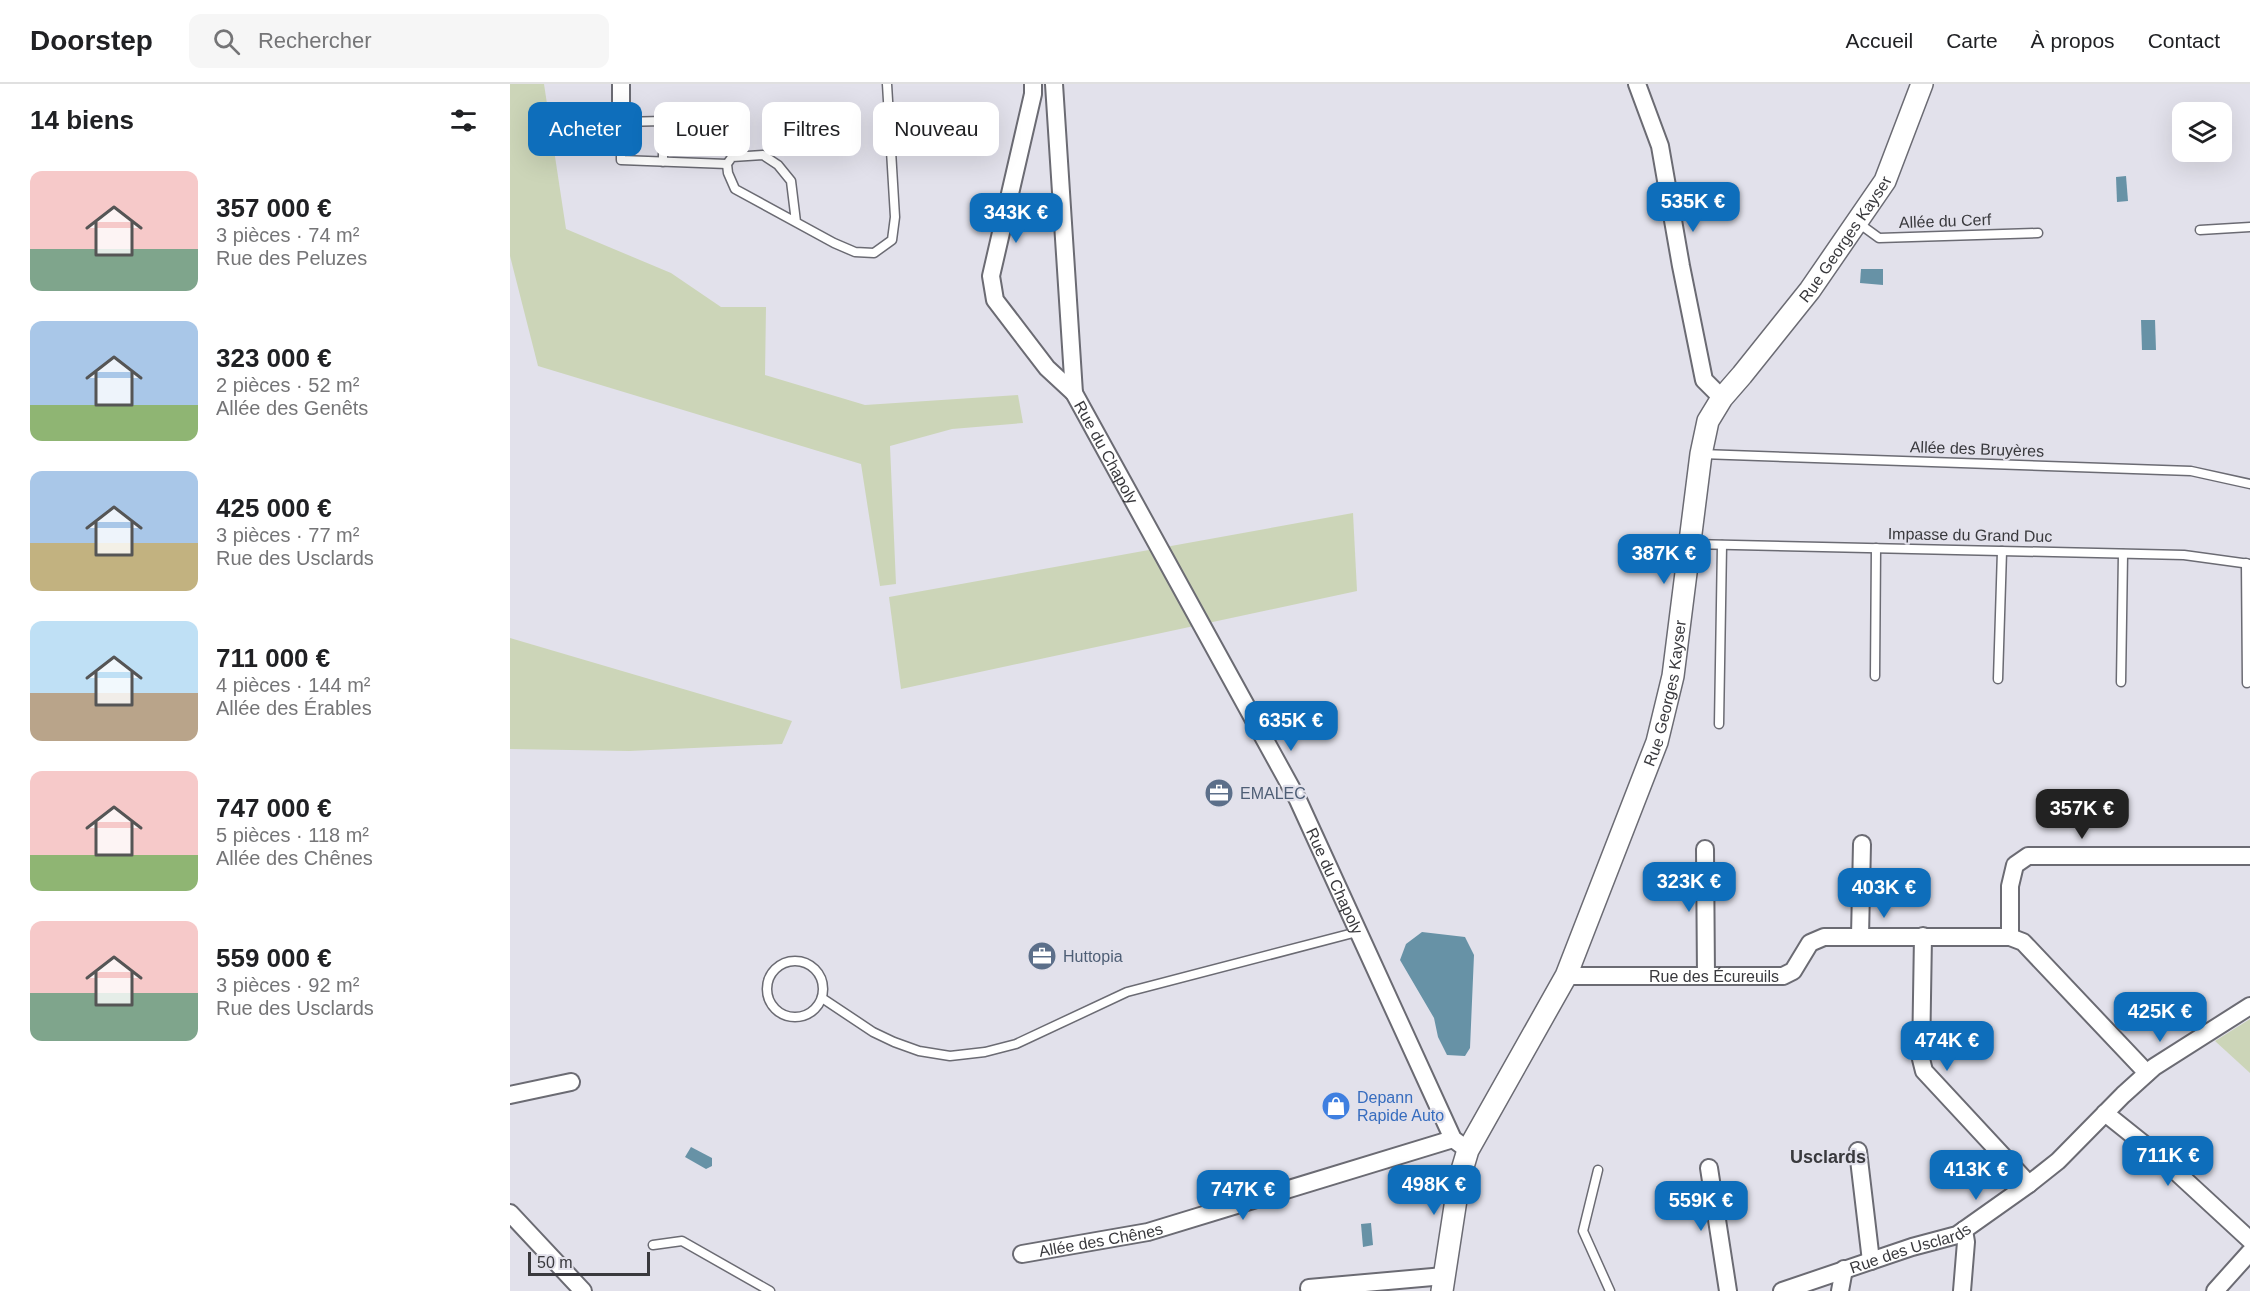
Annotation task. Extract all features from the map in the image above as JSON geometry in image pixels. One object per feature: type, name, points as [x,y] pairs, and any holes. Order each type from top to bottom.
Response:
[{"type":"street","points":[[621,84],[621,102]]},
{"type":"street","name":"Rue du Chapoly","points":[[1033,84],[1033,94],[991,276],[995,300],[1047,368],[1074,393],[1298,800],[1357,932],[1460,1144]]},
{"type":"street","name":"Rue du Chapoly","points":[[1054,84],[1074,393]]},
{"type":"street","points":[[1637,84],[1660,146],[1704,380],[1722,398]]},
{"type":"street","name":"Rue Georges Kayser","points":[[1443,1283],[1459,1180],[1460,1144],[1566,976],[1656,742],[1673,676],[1701,454],[1708,421],[1722,398],[1810,290],[1885,181],[1922,84]]},
{"type":"street","points":[[1860,936],[1862,843]]},
{"type":"street","points":[[1705,849],[1706,976]]},
{"type":"street","points":[[2147,1073],[2023,942],[2010,937],[2010,886],[2015,865],[2028,856],[2250,856]]},
{"type":"street","name":"Rue des Écureuils","points":[[1566,976],[1783,976],[1793,971],[1810,943],[1824,938],[1860,936],[2010,937]]},
{"type":"street","points":[[1923,936],[1921,1059],[1924,1071],[2030,1184]]},
{"type":"street","name":"Rue des Usclards","points":[[1782,1291],[1844,1269],[1957,1235],[2030,1184],[2058,1161],[2147,1073],[2250,1006]]},
{"type":"street","points":[[510,1095],[571,1082]]},
{"type":"street","points":[[2105,1113],[2160,1157],[2250,1240]]},
{"type":"street","name":"Allée des Chênes","points":[[1022,1254],[1148,1232],[1460,1144]]},
{"type":"street","points":[[1858,1152],[1870,1261]]},
{"type":"street","points":[[1709,1168],[1728,1291]]},
{"type":"street","points":[[510,1213],[583,1291]]},
{"type":"street","points":[[1962,1291],[1966,1242],[1964,1230]]},
{"type":"street","points":[[2215,1291],[2250,1252]]},
{"type":"street","points":[[1840,1291],[1844,1269]]},
{"type":"street","points":[[1310,1288],[1443,1283]]},
{"type":"lane","points":[[796,222],[791,181],[778,165],[763,155],[732,157],[727,164],[735,189],[834,243],[855,252],[874,253],[892,240],[895,217],[887,84]]},
{"type":"lane","points":[[642,122],[663,122],[663,162]]},
{"type":"lane","points":[[621,156],[621,160],[727,164]]},
{"type":"lane","name":"Allée du Cerf","points":[[1857,222],[1879,238],[2038,233]]},
{"type":"lane","points":[[2200,230],[2250,227]]},
{"type":"lane","name":"Allée des Bruyères","points":[[1701,454],[2191,471],[2250,484]]},
{"type":"lane","name":"Impasse du Grand Duc","points":[[1689,544],[2184,555],[2248,563]]},
{"type":"lane","points":[[1719,724],[1722,545]]},
{"type":"lane","points":[[1875,676],[1876,548]]},
{"type":"lane","points":[[1998,679],[2002,551]]},
{"type":"lane","points":[[2121,682],[2123,554]]},
{"type":"lane","points":[[2247,683],[2248,563]]},
{"type":"lane","points":[[822,998],[873,1032],[919,1051],[950,1056],[985,1052],[1016,1044],[1127,992],[1357,932]]},
{"type":"lane","points":[[796,961],[805,963],[818,973],[822,981],[822,998],[810,1013],[791,1016],[782,1013],[769,999],[769,980],[780,966],[796,961]]},
{"type":"lane","points":[[1598,1170],[1583,1231],[1610,1291]]},
{"type":"lane","points":[[653,1245],[682,1241],[770,1291]]},
{"type":"green space","points":[[510,84],[544,84],[547,102],[528,102],[528,156],[555,156],[566,229],[671,273],[721,307],[766,307],[765,375],[865,405],[1018,395],[1023,423],[952,429],[890,446],[896,584],[880,586],[861,464],[538,366],[510,256]]},
{"type":"green space","points":[[1353,513],[1357,591],[901,689],[889,597]]},
{"type":"green space","points":[[510,638],[792,721],[782,744],[629,751],[510,749]]},
{"type":"green space","points":[[2250,1019],[2250,1073],[2215,1041]]},
{"type":"water","points":[[2126,176],[2128,201],[2117,202],[2116,177]]},
{"type":"water","points":[[1861,269],[1883,269],[1883,285],[1860,283]]},
{"type":"water","points":[[2141,320],[2155,320],[2156,350],[2142,350]]},
{"type":"water","points":[[1422,932],[1465,937],[1474,955],[1470,1048],[1465,1056],[1447,1055],[1438,1037],[1434,1018],[1400,960],[1406,944]]},
{"type":"water","points":[[691,1147],[712,1158],[712,1166],[706,1169],[685,1157]]},
{"type":"water","points":[[1371,1223],[1373,1245],[1363,1247],[1361,1224]]},
{"type":"place","name":"EMALEC","points":[[1219,793]]},
{"type":"place","name":"Huttopia","points":[[1042,956]]},
{"type":"place","name":"Depann Rapide Auto","points":[[1336,1106]]},
{"type":"district","name":"Usclards","points":[[1828,1157]]}]
